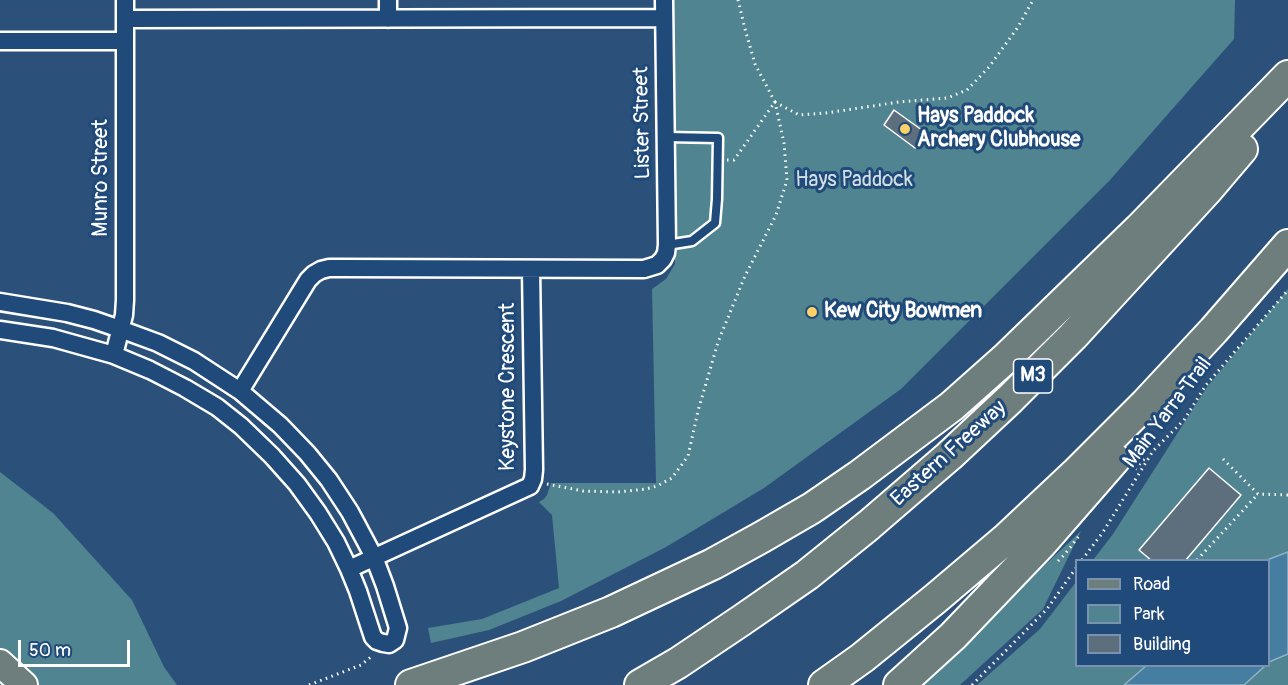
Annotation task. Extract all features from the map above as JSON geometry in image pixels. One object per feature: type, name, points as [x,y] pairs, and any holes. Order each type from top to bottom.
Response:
[{"type":"highway","points":[[411,685],[533,643],[649,595],[762,537],[812,508],[860,475],[952,406],[1006,358],[1140,228],[1288,76]]},
{"type":"highway","name":"Eastern Freeway","points":[[640,685],[705,645],[807,575],[949,456],[1073,336],[1208,189],[1288,96]]},
{"type":"highway","points":[[824,685],[935,599],[1007,538],[1075,474],[1214,330],[1288,245]]},
{"type":"highway","points":[[899,685],[953,636],[1041,544],[1113,462],[1214,330]]},
{"type":"main road","points":[[0,663],[24,685]]},
{"type":"street","name":"Munro Street","points":[[114,355],[125,300],[125,0]]},
{"type":"street","points":[[388,0],[388,19]]},
{"type":"street","name":"Lister Street","points":[[664,0],[667,246]]},
{"type":"street","points":[[125,19],[664,18]]},
{"type":"street","points":[[0,41],[125,40]]},
{"type":"street","points":[[240,391],[308,280],[321,270],[329,268],[644,269],[657,265],[663,260],[667,246]]},
{"type":"street","name":"Keystone Crescent","points":[[350,569],[530,486],[533,479],[531,268]]},
{"type":"street","points":[[0,302],[94,320],[158,343],[194,361],[240,391],[280,425],[315,462],[350,512],[374,557],[385,586],[398,628],[395,640],[389,644],[377,641],[373,637],[350,569],[318,513],[297,484],[241,426],[217,407],[150,370],[114,355],[53,338],[0,330]]},
{"type":"lane","points":[[666,137],[718,138],[715,223],[692,241],[667,246]]},
{"type":"path","points":[[533,479],[584,491],[618,492],[646,489],[672,478],[688,456],[718,342],[745,276],[776,215],[787,180],[784,143],[775,102],[755,64],[738,0]]},
{"type":"path","points":[[775,102],[799,115],[946,98],[967,90],[989,67],[1018,27],[1033,0]]},
{"type":"path","points":[[717,160],[734,160],[775,102]]},
{"type":"path","name":"Main Yarra Trail","points":[[1083,559],[1103,532],[1153,451],[1184,420],[1206,385],[1288,290]]},
{"type":"path","points":[[1223,459],[1258,494],[1288,495]]},
{"type":"path","points":[[1199,559],[1258,494]]},
{"type":"path","points":[[972,685],[1047,609],[1075,571]]},
{"type":"path","points":[[309,685],[361,665],[389,644]]},
{"type":"green space","name":"Hays Paddock","points":[[671,0],[1235,0],[1234,39],[1110,180],[901,389],[764,488],[666,547],[561,601],[489,630],[431,643],[428,628],[482,619],[559,588],[552,515],[539,502],[547,495],[551,483],[656,483],[652,289],[666,279],[675,264]]},
{"type":"green space","points":[[1288,289],[1288,685],[977,685],[1040,629],[1075,583],[1075,667],[1270,667],[1270,559],[1094,559],[1113,534],[1207,387]]},
{"type":"green space","points":[[0,472],[53,513],[132,600],[164,667],[177,685],[0,685]]},
{"type":"green space","points":[[1081,531],[1043,609],[960,685],[917,685]]},
{"type":"water","points":[[1288,552],[1288,654],[1270,662],[1270,559]]},
{"type":"water","points":[[1145,667],[1264,667],[1244,685],[1124,685]]},
{"type":"building","name":"Hays Paddock Archery Clubhouse","points":[[894,110],[926,133],[915,148],[884,125]]},
{"type":"building","points":[[1209,468],[1241,495],[1187,559],[1150,559],[1139,550]]},
{"type":"place","name":"Hays Paddock Archery Clubhouse","points":[[905,129]]},
{"type":"place","name":"Kew City Bowmen","points":[[812,312]]}]
